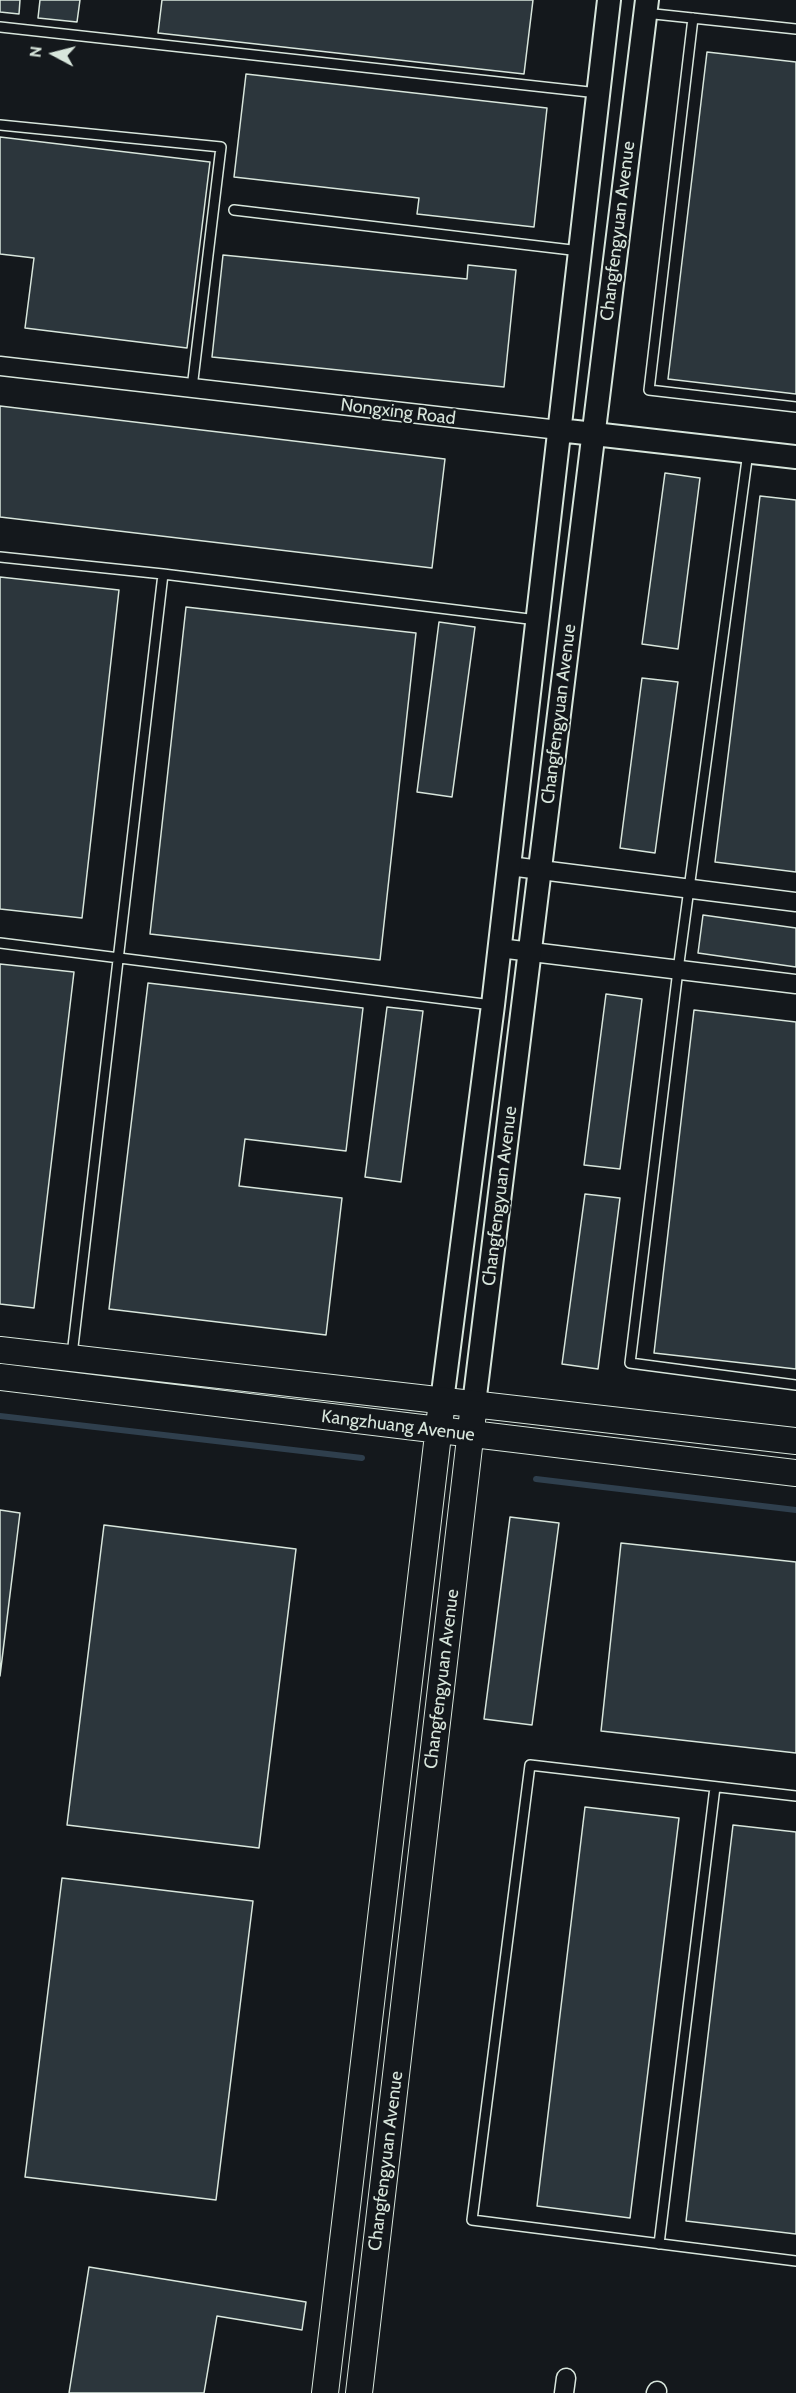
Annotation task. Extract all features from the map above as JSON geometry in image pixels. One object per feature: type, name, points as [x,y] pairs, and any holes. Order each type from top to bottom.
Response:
[{"type":"main road","name":"Kangzhuang Avenue","points":[[0,1350],[70,1371],[438,1432],[796,1473]]},
{"type":"main road","name":"Kangzhuang Avenue","points":[[0,1377],[70,1371],[474,1404],[796,1441]]},
{"type":"main road","name":"Changfengyuan Avenue","points":[[325,2393],[442,1401]]},
{"type":"main road","name":"Changfengyuan Avenue","points":[[359,2393],[474,1404]]},
{"type":"street","name":"Changfengyuan Avenue","points":[[442,1401],[493,1005],[609,0]]},
{"type":"street","name":"Changfengyuan Avenue","points":[[474,1404],[646,6]]},
{"type":"street","name":"Nongxing Road","points":[[0,366],[796,457]]},
{"type":"street","points":[[509,866],[796,902]]},
{"type":"street","points":[[499,948],[796,984]]},
{"type":"lane","points":[[646,6],[693,18],[796,29]]},
{"type":"lane","points":[[693,18],[648,390],[796,407]]},
{"type":"lane","points":[[0,27],[598,93]]},
{"type":"lane","points":[[0,124],[221,147],[192,388]]},
{"type":"lane","points":[[234,210],[580,251]]},
{"type":"lane","points":[[748,452],[678,970],[630,1363],[796,1385]]},
{"type":"lane","points":[[0,557],[163,574],[537,620]]},
{"type":"lane","points":[[70,1371],[163,574]]},
{"type":"lane","points":[[0,943],[493,1005]]},
{"type":"lane","points":[[796,1796],[530,1766],[472,2220],[796,2261]]},
{"type":"lane","points":[[658,2244],[715,1786]]},
{"type":"building","points":[[0,0],[20,0],[19,14],[0,12]]},
{"type":"building","points":[[40,0],[80,0],[77,22],[38,18]]},
{"type":"building","points":[[162,0],[533,0],[524,74],[158,33]]},
{"type":"building","points":[[707,52],[796,62],[796,394],[668,379]]},
{"type":"building","points":[[246,74],[547,108],[534,227],[417,214],[419,198],[234,177]]},
{"type":"building","points":[[0,137],[210,162],[187,348],[25,328],[34,258],[0,254]]},
{"type":"building","points":[[223,255],[467,279],[468,265],[516,270],[504,387],[212,357]]},
{"type":"building","points":[[0,406],[445,459],[432,568],[0,517]]},
{"type":"building","points":[[665,473],[700,478],[678,649],[642,644]]},
{"type":"building","points":[[760,496],[796,500],[796,872],[715,862]]},
{"type":"building","points":[[0,577],[119,590],[82,918],[0,909]]},
{"type":"building","points":[[186,607],[416,633],[380,960],[150,934]]},
{"type":"building","points":[[439,622],[475,627],[452,797],[417,792]]},
{"type":"building","points":[[642,678],[678,682],[655,853],[620,848]]},
{"type":"building","points":[[703,915],[796,928],[796,967],[698,953]]},
{"type":"building","points":[[0,964],[74,972],[34,1308],[0,1304]]},
{"type":"building","points":[[148,983],[363,1008],[346,1151],[245,1139],[239,1186],[342,1198],[326,1335],[109,1309]]},
{"type":"building","points":[[606,994],[642,999],[620,1169],[584,1165]]},
{"type":"building","points":[[387,1007],[423,1011],[401,1182],[365,1177]]},
{"type":"building","points":[[694,1010],[796,1022],[796,1369],[654,1353]]},
{"type":"building","points":[[585,1194],[620,1198],[598,1369],[562,1364]]},
{"type":"building","points":[[0,1510],[20,1513],[0,1676]]},
{"type":"building","points":[[510,1517],[559,1523],[532,1725],[484,1719]]},
{"type":"building","points":[[104,1525],[296,1549],[259,1848],[67,1825]]},
{"type":"building","points":[[621,1543],[796,1562],[796,1753],[601,1731]]},
{"type":"building","points":[[585,1807],[679,1818],[630,2218],[537,2206]]},
{"type":"building","points":[[733,1825],[796,1832],[796,2234],[686,2221]]},
{"type":"building","points":[[62,1878],[253,1901],[216,2200],[25,2177]]},
{"type":"building","points":[[89,2267],[306,2302],[302,2330],[217,2316],[204,2393],[69,2393]]},
{"type":"waterway","points":[[0,1416],[362,1458]]},
{"type":"waterway","points":[[536,1479],[796,1510]]}]
